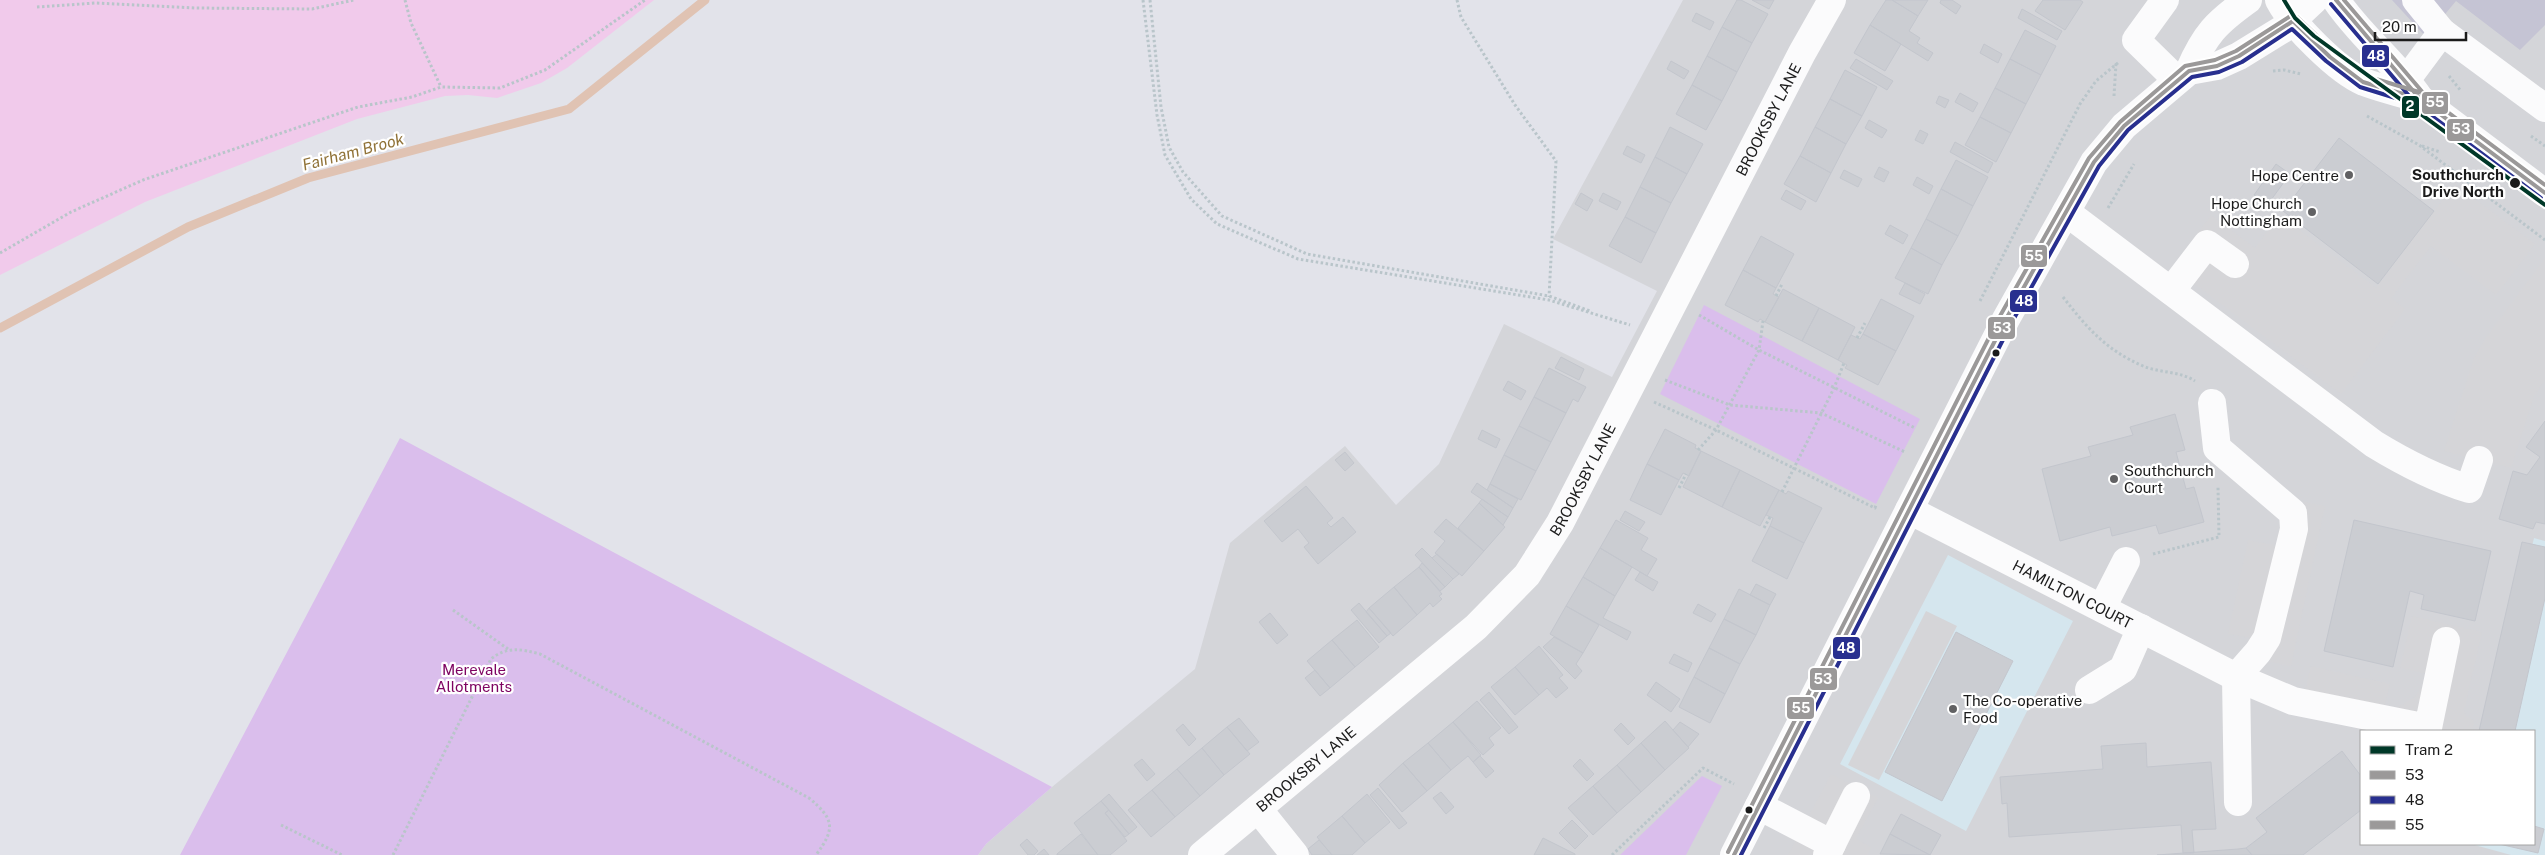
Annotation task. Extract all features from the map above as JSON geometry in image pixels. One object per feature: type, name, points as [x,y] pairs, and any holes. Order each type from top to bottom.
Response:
[{"type":"street","name":"BROOKSBY LANE","points":[[1202,855],[1476,627],[1510,595],[1544,551],[1802,53],[1832,0]]},
{"type":"street","points":[[2165,0],[2136,40],[2183,76]]},
{"type":"street","points":[[1734,855],[2006,319],[2094,162],[2124,126],[2183,76],[2200,45],[2220,20],[2248,0]]},
{"type":"street","points":[[2183,76],[2217,66],[2253,47],[2286,11],[2314,0]]},
{"type":"street","points":[[2336,0],[2352,21],[2413,89],[2545,193]]},
{"type":"street","points":[[2416,0],[2442,32],[2545,108]]},
{"type":"street","points":[[2286,11],[2330,57],[2363,82],[2413,89]]},
{"type":"street","points":[[2413,89],[2442,32]]},
{"type":"street","points":[[2066,212],[2374,444],[2435,478],[2469,489],[2479,460]]},
{"type":"street","points":[[2171,291],[2208,244],[2235,264]]},
{"type":"street","points":[[2212,403],[2218,448],[2293,513],[2294,529],[2266,638],[2258,652],[2236,676],[2238,802]]},
{"type":"street","name":"HAMILTON COURT","points":[[1909,510],[2236,676],[2293,701],[2436,730]]},
{"type":"street","points":[[2102,608],[2126,561]]},
{"type":"street","points":[[2089,690],[2123,669],[2141,628]]},
{"type":"street","points":[[2436,730],[2446,641]]},
{"type":"street","points":[[1759,806],[1830,849],[1856,796]]},
{"type":"street","points":[[1258,809],[1295,855]]},
{"type":"path","points":[[38,7],[96,4],[196,8],[312,9],[354,0]]},
{"type":"path","points":[[405,0],[411,23],[441,87]]},
{"type":"path","points":[[0,253],[71,212],[143,180],[358,107],[412,97],[441,87],[500,88],[545,70],[645,0]]},
{"type":"path","points":[[1143,0],[1157,115],[1166,155],[1191,199],[1217,224],[1298,259],[1549,298]]},
{"type":"path","points":[[1150,0],[1161,107],[1169,147],[1183,172],[1222,216],[1307,254],[1549,298],[1657,334]]},
{"type":"path","points":[[1457,0],[1461,17],[1515,105],[1556,161],[1549,298]]},
{"type":"path","points":[[1979,303],[2080,104],[2096,80],[2116,64]]},
{"type":"path","points":[[2266,72],[2284,70],[2305,75]]},
{"type":"path","points":[[2444,70],[2464,95]]},
{"type":"path","points":[[2365,115],[2419,146],[2545,240]]},
{"type":"path","points":[[2095,234],[2125,176],[2136,160]]},
{"type":"path","points":[[1776,296],[1782,284]]},
{"type":"path","points":[[2063,297],[2088,330],[2111,349],[2144,366],[2190,378],[2207,389],[2212,403]]},
{"type":"path","points":[[1674,300],[1759,350],[1915,428]]},
{"type":"path","points":[[1698,450],[1716,430],[1759,350],[1763,321]]},
{"type":"path","points":[[1857,338],[1865,323]]},
{"type":"path","points":[[1782,492],[1834,388],[1844,363]]},
{"type":"path","points":[[1633,380],[1730,405],[1821,413],[1932,465]]},
{"type":"path","points":[[1633,380],[1716,430],[1793,468],[1875,508],[1879,500]]},
{"type":"path","points":[[1911,436],[1918,422]]},
{"type":"path","points":[[1899,460],[1907,444]]},
{"type":"path","points":[[2126,561],[2219,537],[2218,448]]},
{"type":"path","points":[[1679,488],[1686,474]]},
{"type":"path","points":[[1764,528],[1770,516]]},
{"type":"path","points":[[453,610],[508,649]]},
{"type":"path","points":[[392,855],[491,659],[508,649],[522,649],[540,654],[809,798],[826,813],[830,826],[825,842],[816,855]]},
{"type":"path","points":[[1612,855],[1703,768],[1734,784]]},
{"type":"path","points":[[281,825],[342,855]]},
{"type":"shaded area","points":[[0,0],[654,0],[567,68],[541,83],[497,98],[468,95],[445,96],[357,119],[145,202],[0,275]]},
{"type":"shaded area","points":[[1683,0],[2545,0],[2545,855],[978,855],[986,844],[1052,787],[1195,669],[1230,543],[1345,446],[1396,505],[1439,464],[1504,324],[1612,377],[1657,291],[1553,239]]},
{"type":"shaded area","points":[[2392,0],[2545,0],[2545,25],[2520,50],[2456,1],[2426,37]]},
{"type":"shaded area","points":[[2455,184],[2535,244],[2496,295],[2431,246],[2391,298],[2405,309],[2341,394],[2172,267],[2211,215],[2255,248],[2279,215],[2376,288]]},
{"type":"shaded area","points":[[2545,258],[2545,380],[2534,396],[2511,468],[2444,451],[2474,358],[2485,339]]},
{"type":"shaded area","points":[[2304,502],[2325,506],[2291,666],[2271,662],[2250,638],[2228,634],[2248,540],[2294,549]]},
{"type":"shaded area","points":[[2534,538],[2545,541],[2545,855],[2511,855],[2475,845],[2535,845],[2535,730],[2488,730]]},
{"type":"shaded area","points":[[1948,555],[2073,621],[1966,831],[1840,764]]},
{"type":"shaded area","points":[[1926,611],[1957,626],[1879,780],[1848,765]]},
{"type":"shaded area","points":[[2412,616],[2482,632],[2464,711],[2466,716],[2474,721],[2472,730],[2365,730],[2300,714],[2311,666],[2390,684],[2384,708],[2397,708],[2415,697],[2422,686],[2425,673],[2400,668]]},
{"type":"shaded area","points":[[1831,774],[1878,798],[1856,839],[1871,847],[1867,855],[1788,855]]},
{"type":"green space","points":[[1704,305],[1920,419],[1876,504],[1660,394]]},
{"type":"green space","name":"Merevale Allotments","points":[[400,438],[1052,787],[986,844],[978,855],[180,855]]},
{"type":"green space","points":[[1702,776],[1722,786],[1686,855],[1620,855]]},
{"type":"building","points":[[1737,0],[1741,0],[1768,14],[1752,43],[1722,27]]},
{"type":"building","points":[[1752,0],[1774,0],[1769,9]]},
{"type":"building","points":[[1886,0],[1892,0],[1918,16],[1909,31],[1920,38],[1917,43],[1933,53],[1928,61],[1870,25]]},
{"type":"building","points":[[1892,0],[1928,0],[1918,16]]},
{"type":"building","points":[[1941,0],[1952,0],[1961,6],[1956,14],[1940,3]]},
{"type":"building","points":[[2043,0],[2080,0],[2083,2],[2065,30],[2035,11]]},
{"type":"building","points":[[2022,9],[2062,31],[2057,40],[2018,18]]},
{"type":"building","points":[[1696,13],[1714,22],[1710,30],[1692,21]]},
{"type":"building","points":[[1870,25],[1901,44],[1885,71],[1854,53]]},
{"type":"building","points":[[1722,27],[1752,43],[1737,72],[1707,56]]},
{"type":"building","points":[[2025,30],[2056,46],[2041,75],[2010,59]]},
{"type":"building","points":[[1984,44],[2002,54],[1998,63],[1980,53]]},
{"type":"building","points":[[1707,56],[1737,72],[1722,101],[1692,85]]},
{"type":"building","points":[[1856,59],[1893,81],[1887,90],[1850,68]]},
{"type":"building","points":[[2010,59],[2041,75],[2026,104],[1995,88]]},
{"type":"building","points":[[1671,61],[1689,71],[1684,79],[1667,69]]},
{"type":"building","points":[[1845,70],[1877,87],[1862,116],[1830,99]]},
{"type":"building","points":[[1692,85],[1722,101],[1706,130],[1676,114]]},
{"type":"building","points":[[1995,88],[2026,104],[2011,133],[1980,117]]},
{"type":"building","points":[[1960,93],[1978,103],[1973,112],[1955,102]]},
{"type":"building","points":[[1939,96],[1949,100],[1945,108],[1936,103]]},
{"type":"building","points":[[1830,99],[1862,116],[1846,144],[1815,127]]},
{"type":"building","points":[[1980,117],[2011,133],[1996,162],[1965,145]]},
{"type":"building","points":[[1869,120],[1887,130],[1882,138],[1865,128]]},
{"type":"building","points":[[1670,127],[1703,144],[1687,174],[1655,157]]},
{"type":"building","points":[[1815,127],[1846,144],[1831,173],[1800,156]]},
{"type":"building","points":[[1920,130],[1928,134],[1923,144],[1915,140]]},
{"type":"building","name":"Hope Centre","points":[[2339,138],[2434,211],[2378,284],[2283,211]]},
{"type":"building","points":[[1955,142],[1993,163],[1988,173],[1950,152]]},
{"type":"building","points":[[1627,146],[1645,155],[1641,163],[1623,154]]},
{"type":"building","points":[[1800,156],[1831,173],[1816,202],[1784,184]]},
{"type":"building","points":[[1655,157],[1687,174],[1671,203],[1640,187]]},
{"type":"building","points":[[1956,160],[1988,177],[1973,206],[1941,189]]},
{"type":"building","points":[[2276,164],[2290,174],[2268,204],[2254,195]]},
{"type":"building","points":[[1879,167],[1889,172],[1884,182],[1874,177]]},
{"type":"building","points":[[1844,170],[1862,179],[1858,187],[1840,178]]},
{"type":"building","points":[[1917,177],[1933,186],[1929,194],[1913,185]]},
{"type":"building","points":[[1640,187],[1671,203],[1656,233],[1625,217]]},
{"type":"building","points":[[1941,189],[1973,206],[1958,236],[1926,219]]},
{"type":"building","points":[[1786,190],[1806,201],[1801,210],[1781,199]]},
{"type":"building","points":[[1581,193],[1593,200],[1587,211],[1575,204]]},
{"type":"building","points":[[1603,193],[1621,202],[1617,210],[1599,201]]},
{"type":"building","points":[[1625,217],[1656,233],[1641,263],[1609,246]]},
{"type":"building","points":[[1926,219],[1958,236],[1942,265],[1911,248]]},
{"type":"building","points":[[1890,225],[1908,235],[1903,244],[1885,234]]},
{"type":"building","points":[[1761,236],[1794,254],[1776,288],[1743,270]]},
{"type":"building","points":[[1911,248],[1942,265],[1928,294],[1895,278]]},
{"type":"building","points":[[1743,270],[1776,288],[1773,294],[1779,297],[1765,322],[1760,319],[1758,322],[1725,305]]},
{"type":"building","points":[[1905,283],[1925,294],[1920,304],[1899,294]]},
{"type":"building","points":[[1783,289],[1819,308],[1802,341],[1765,322]]},
{"type":"building","points":[[1881,299],[1914,316],[1896,351],[1863,334]]},
{"type":"building","points":[[1819,308],[1855,327],[1838,360],[1802,341]]},
{"type":"building","points":[[1863,334],[1896,351],[1878,385],[1845,368],[1847,365],[1838,360],[1851,335],[1860,339]]},
{"type":"building","points":[[1561,357],[1584,369],[1579,380],[1555,368]]},
{"type":"building","points":[[1549,368],[1586,387],[1578,402],[1573,399],[1566,413],[1534,397]]},
{"type":"building","points":[[1508,381],[1526,391],[1521,400],[1503,390]]},
{"type":"building","points":[[1534,397],[1566,413],[1551,442],[1519,426]]},
{"type":"building","name":"Southchurch Court","points":[[2175,414],[2185,450],[2176,452],[2186,489],[2194,487],[2204,522],[2159,534],[2156,525],[2112,536],[2110,527],[2060,541],[2042,469],[2091,456],[2088,447],[2133,435],[2130,427]]},
{"type":"building","points":[[2545,421],[2545,524],[2536,522],[2533,529],[2499,519],[2513,471],[2527,475],[2540,457],[2526,447]]},
{"type":"building","points":[[1519,426],[1551,442],[1536,471],[1504,455]]},
{"type":"building","points":[[1665,429],[1696,445],[1695,448],[1701,451],[1689,476],[1683,473],[1679,480],[1647,464]]},
{"type":"building","points":[[1482,430],[1500,439],[1496,448],[1478,439]]},
{"type":"building","points":[[1701,451],[1740,470],[1722,507],[1683,487]]},
{"type":"building","points":[[1345,452],[1354,463],[1345,471],[1335,460]]},
{"type":"building","points":[[1504,455],[1536,471],[1521,500],[1490,484]]},
{"type":"building","points":[[1647,464],[1679,480],[1661,515],[1630,500]]},
{"type":"building","points":[[1740,470],[1779,490],[1760,526],[1722,507]]},
{"type":"building","points":[[1477,483],[1513,508],[1508,517],[1471,492]]},
{"type":"building","points":[[1490,484],[1518,499],[1513,508],[1487,490]]},
{"type":"building","points":[[1306,486],[1333,518],[1327,523],[1331,527],[1343,517],[1356,532],[1318,564],[1304,547],[1309,543],[1298,529],[1282,542],[1264,521]]},
{"type":"building","points":[[1779,490],[1786,494],[1788,491],[1822,508],[1804,543],[1770,526],[1773,518],[1766,515]]},
{"type":"building","points":[[1482,499],[1508,517],[1503,525],[1479,503]]},
{"type":"building","points":[[1479,503],[1505,527],[1484,551],[1458,528]]},
{"type":"building","points":[[1625,511],[1645,522],[1639,531],[1620,520]]},
{"type":"building","points":[[1446,519],[1484,551],[1462,576],[1435,553],[1445,541],[1434,532]]},
{"type":"building","points":[[1616,520],[1648,538],[1641,550],[1657,559],[1647,576],[1600,548]]},
{"type":"building","points":[[2354,520],[2491,551],[2475,621],[2421,609],[2424,595],[2410,591],[2393,667],[2324,651]]},
{"type":"building","points":[[1770,526],[1804,543],[1787,579],[1752,561]]},
{"type":"building","points":[[2522,542],[2545,547],[2545,598],[2515,730],[2479,730]]},
{"type":"building","points":[[1422,548],[1453,579],[1445,587],[1415,555]]},
{"type":"building","points":[[1600,548],[1632,567],[1615,596],[1583,577]]},
{"type":"building","points":[[1437,554],[1459,574],[1453,579],[1432,558]]},
{"type":"building","points":[[1422,563],[1445,587],[1440,591],[1419,567]]},
{"type":"building","points":[[1419,567],[1442,594],[1439,596],[1442,599],[1433,607],[1430,603],[1417,615],[1394,587]]},
{"type":"building","points":[[1640,572],[1658,582],[1653,591],[1635,580]]},
{"type":"building","points":[[1583,577],[1615,596],[1603,618],[1631,632],[1627,640],[1566,606]]},
{"type":"building","points":[[1756,584],[1776,594],[1770,605],[1750,595]]},
{"type":"building","points":[[1394,587],[1417,615],[1393,636],[1369,608]]},
{"type":"building","points":[[1739,589],[1770,605],[1756,635],[1724,619]]},
{"type":"building","points":[[1359,603],[1387,636],[1379,643],[1351,610]]},
{"type":"building","points":[[1698,604],[1716,614],[1711,622],[1693,613]]},
{"type":"building","points":[[1566,606],[1599,625],[1583,653],[1550,634]]},
{"type":"building","points":[[1369,608],[1391,633],[1387,636],[1366,612]]},
{"type":"building","points":[[1270,613],[1288,635],[1277,644],[1259,622]]},
{"type":"building","points":[[1724,619],[1756,635],[1740,664],[1709,648]]},
{"type":"building","points":[[1357,620],[1379,647],[1355,667],[1332,640]]},
{"type":"building","name":"The Co-operative Food","points":[[1956,632],[2013,661],[1942,801],[1885,772]]},
{"type":"building","points":[[1554,637],[1583,653],[1576,664],[1582,671],[1575,679],[1543,647]]},
{"type":"building","points":[[1332,640],[1355,667],[1330,688],[1307,661]]},
{"type":"building","points":[[1539,646],[1563,675],[1559,678],[1568,688],[1556,698],[1547,688],[1539,695],[1515,667]]},
{"type":"building","points":[[1709,648],[1740,664],[1725,694],[1694,677]]},
{"type":"building","points":[[1674,654],[1692,663],[1688,672],[1669,663]]},
{"type":"building","points":[[1515,667],[1539,695],[1515,715],[1491,687]]},
{"type":"building","points":[[1315,670],[1330,688],[1320,696],[1305,678]]},
{"type":"building","points":[[1694,677],[1725,694],[1710,723],[1679,707]]},
{"type":"building","points":[[1656,682],[1680,699],[1671,712],[1647,695]]},
{"type":"building","points":[[1489,692],[1518,727],[1509,734],[1480,700]]},
{"type":"building","points":[[1477,701],[1501,728],[1489,738],[1494,745],[1483,755],[1453,722]]},
{"type":"building","points":[[1239,718],[1259,742],[1247,751],[1227,727]]},
{"type":"building","points":[[1665,721],[1689,748],[1665,770],[1641,743]]},
{"type":"building","points":[[1453,722],[1481,755],[1473,762],[1468,756],[1451,770],[1428,743]]},
{"type":"building","points":[[1680,722],[1699,734],[1688,747],[1673,730]]},
{"type":"building","points":[[1621,723],[1635,738],[1628,745],[1614,730]]},
{"type":"building","points":[[1183,724],[1196,739],[1189,746],[1176,730]]},
{"type":"building","points":[[1227,727],[1250,754],[1224,775],[1202,748]]},
{"type":"building","points":[[1428,743],[1451,770],[1427,791],[1403,763]]},
{"type":"building","points":[[1641,743],[1665,770],[1641,792],[1617,765]]},
{"type":"building","points":[[2146,743],[2147,767],[2211,762],[2216,829],[2192,830],[2194,853],[2183,853],[2181,825],[2009,837],[2007,803],[2002,804],[2000,777],[2103,769],[2101,746]]},
{"type":"building","points":[[1202,748],[1224,775],[1200,796],[1177,769]]},
{"type":"building","points":[[2342,751],[2360,775],[2360,811],[2303,855],[2252,855],[2246,848],[2267,832],[2256,818]]},
{"type":"building","points":[[1480,756],[1494,771],[1486,778],[1473,762]]},
{"type":"building","points":[[1142,759],[1155,774],[1147,781],[1134,765]]},
{"type":"building","points":[[1580,759],[1594,774],[1587,781],[1573,766]]},
{"type":"building","points":[[1403,763],[1427,791],[1402,812],[1379,785]]},
{"type":"building","points":[[1617,765],[1641,792],[1617,813],[1593,786]]},
{"type":"building","points":[[1177,769],[1200,796],[1175,817],[1152,790]]},
{"type":"building","points":[[1593,786],[1617,813],[1593,835],[1568,808]]},
{"type":"building","points":[[1378,788],[1407,823],[1399,829],[1370,795]]},
{"type":"building","points":[[1152,790],[1175,817],[1151,837],[1128,810]]},
{"type":"building","points":[[1441,792],[1454,807],[1446,814],[1433,798]]},
{"type":"building","points":[[1109,794],[1137,827],[1129,834],[1101,801]]},
{"type":"building","points":[[1367,794],[1390,822],[1365,843],[1342,816]]},
{"type":"building","points":[[1101,801],[1109,810],[1105,813],[1127,841],[1110,855],[1098,855],[1074,823]]},
{"type":"building","points":[[1109,810],[1129,834],[1125,837],[1105,813]]},
{"type":"building","points":[[1901,814],[1941,835],[1930,855],[1890,834]]},
{"type":"building","points":[[1342,816],[1365,843],[1352,855],[1332,855],[1317,837]]},
{"type":"building","points":[[1572,820],[1588,836],[1575,849],[1559,833]]},
{"type":"building","points":[[2535,826],[2544,829],[2538,853],[2503,845],[2535,845]]},
{"type":"building","points":[[1081,834],[1098,855],[1057,855],[1057,854]]},
{"type":"building","points":[[1890,834],[1930,855],[1880,854]]},
{"type":"building","points":[[1543,838],[1575,854],[1575,855],[1534,855]]},
{"type":"building","points":[[1027,839],[1038,851],[1034,855],[1028,855],[1020,845]]},
{"type":"building","points":[[1319,840],[1332,855],[1312,855],[1308,849]]},
{"type":"building","points":[[2246,848],[2252,855],[2157,855],[2238,849]]},
{"type":"building","points":[[1044,849],[1049,855],[1037,855]]},
{"type":"waterway","name":"Fairham Brook","points":[[0,328],[188,227],[308,178],[569,109],[705,0]]},
{"type":"tram line","name":"2","points":[[2284,0],[2295,18],[2314,36],[2545,205]]},
{"type":"transit line","name":"53","points":[[2336,0],[2420,99],[2545,193]]},
{"type":"transit line","name":"55","points":[[2344,0],[2425,95],[2545,185]]},
{"type":"transit line","name":"48","points":[[2331,4],[2416,104],[2541,198]]},
{"type":"transit line","name":"55","points":[[1728,852],[2000,316],[2089,158],[2120,122],[2185,66],[2215,60],[2236,51],[2292,15],[2297,17],[2334,52],[2366,76],[2422,93]]},
{"type":"transit line","name":"53","points":[[1734,855],[2006,319],[2094,162],[2124,126],[2189,71],[2217,66],[2239,56],[2293,21],[2330,57],[2363,82],[2420,99]]},
{"type":"transit line","name":"48","points":[[1741,855],[2012,322],[2099,166],[2128,130],[2192,77],[2219,72],[2242,62],[2292,29],[2326,61],[2360,87],[2418,105]]},
{"type":"place","name":"Hope Centre","points":[[2349,175]]},
{"type":"place","name":"Southchurch Drive North","points":[[2515,183]]},
{"type":"place","name":"Hope Church Nottingham","points":[[2312,212]]},
{"type":"place","name":"Southchurch Court","points":[[2114,479]]},
{"type":"place","name":"The Co-operative Food","points":[[1953,709]]}]
